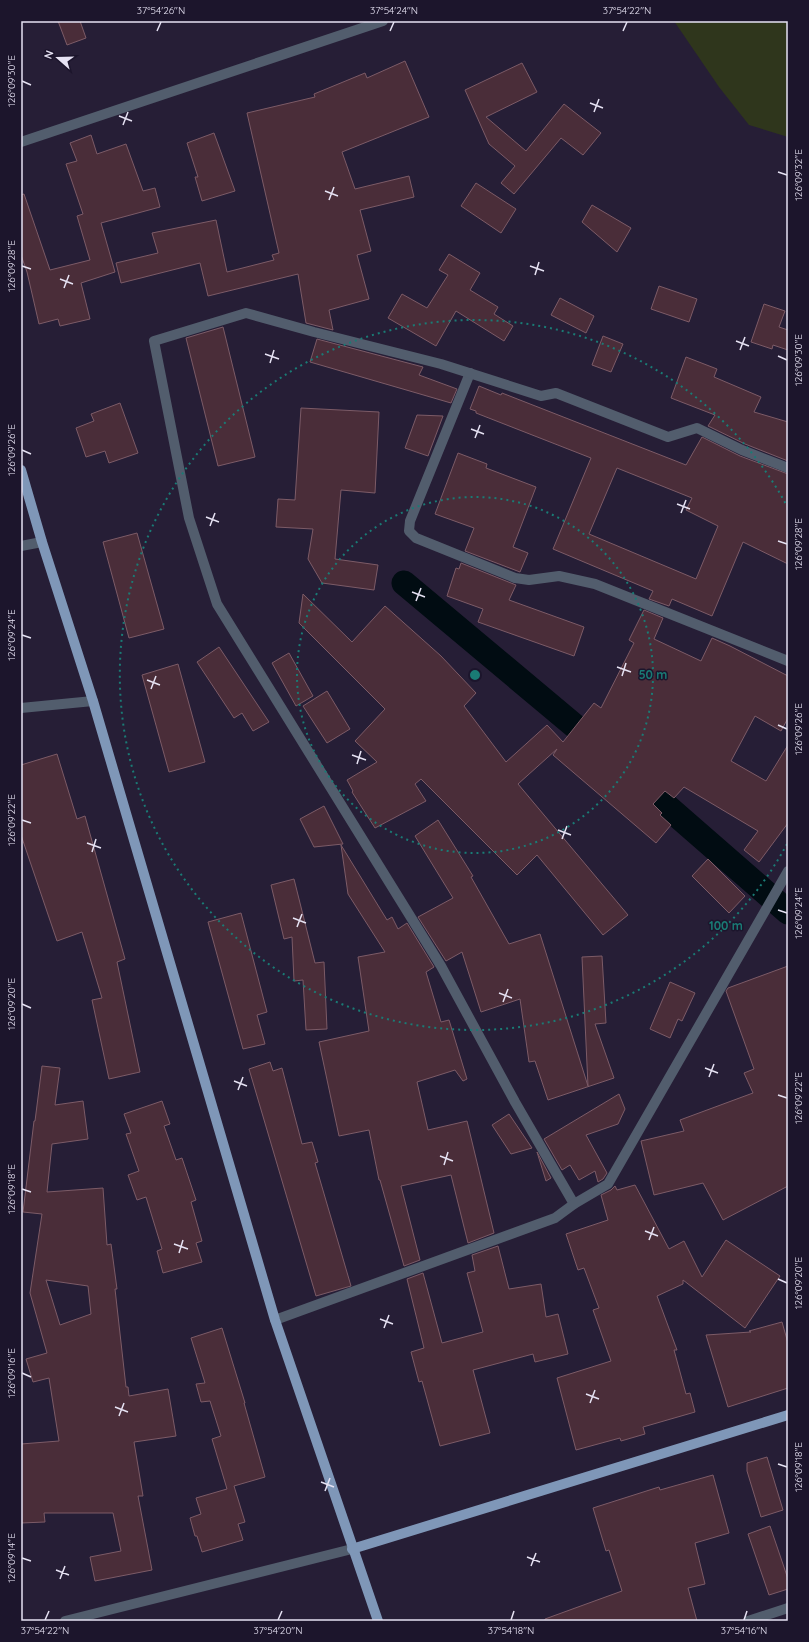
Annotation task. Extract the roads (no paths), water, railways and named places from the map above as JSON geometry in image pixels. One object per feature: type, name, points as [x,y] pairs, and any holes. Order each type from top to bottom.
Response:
[{"type":"main road","points":[[21,470],[42,542],[93,701],[275,1320],[352,1549],[378,1621]]},
{"type":"main road","points":[[352,1549],[788,1415]]},
{"type":"street","points":[[21,142],[383,21]]},
{"type":"street","points":[[574,1204],[515,1102],[441,966],[217,604],[190,518],[154,342],[246,313],[470,373],[541,396],[556,393],[668,437],[697,428],[742,450],[788,468]]},
{"type":"street","points":[[470,373],[410,521],[409,532],[416,538],[516,578],[529,580],[558,576],[595,584],[788,661]]},
{"type":"street","points":[[21,546],[42,542]]},
{"type":"street","points":[[21,708],[93,701]]},
{"type":"street","points":[[275,1320],[555,1218],[574,1204],[608,1184],[788,871]]},
{"type":"street","points":[[64,1621],[352,1549]]},
{"type":"street","points":[[748,1621],[788,1608]]},
{"type":"waterway","points":[[404,583],[601,748]]},
{"type":"waterway","points":[[632,776],[788,912]]}]
